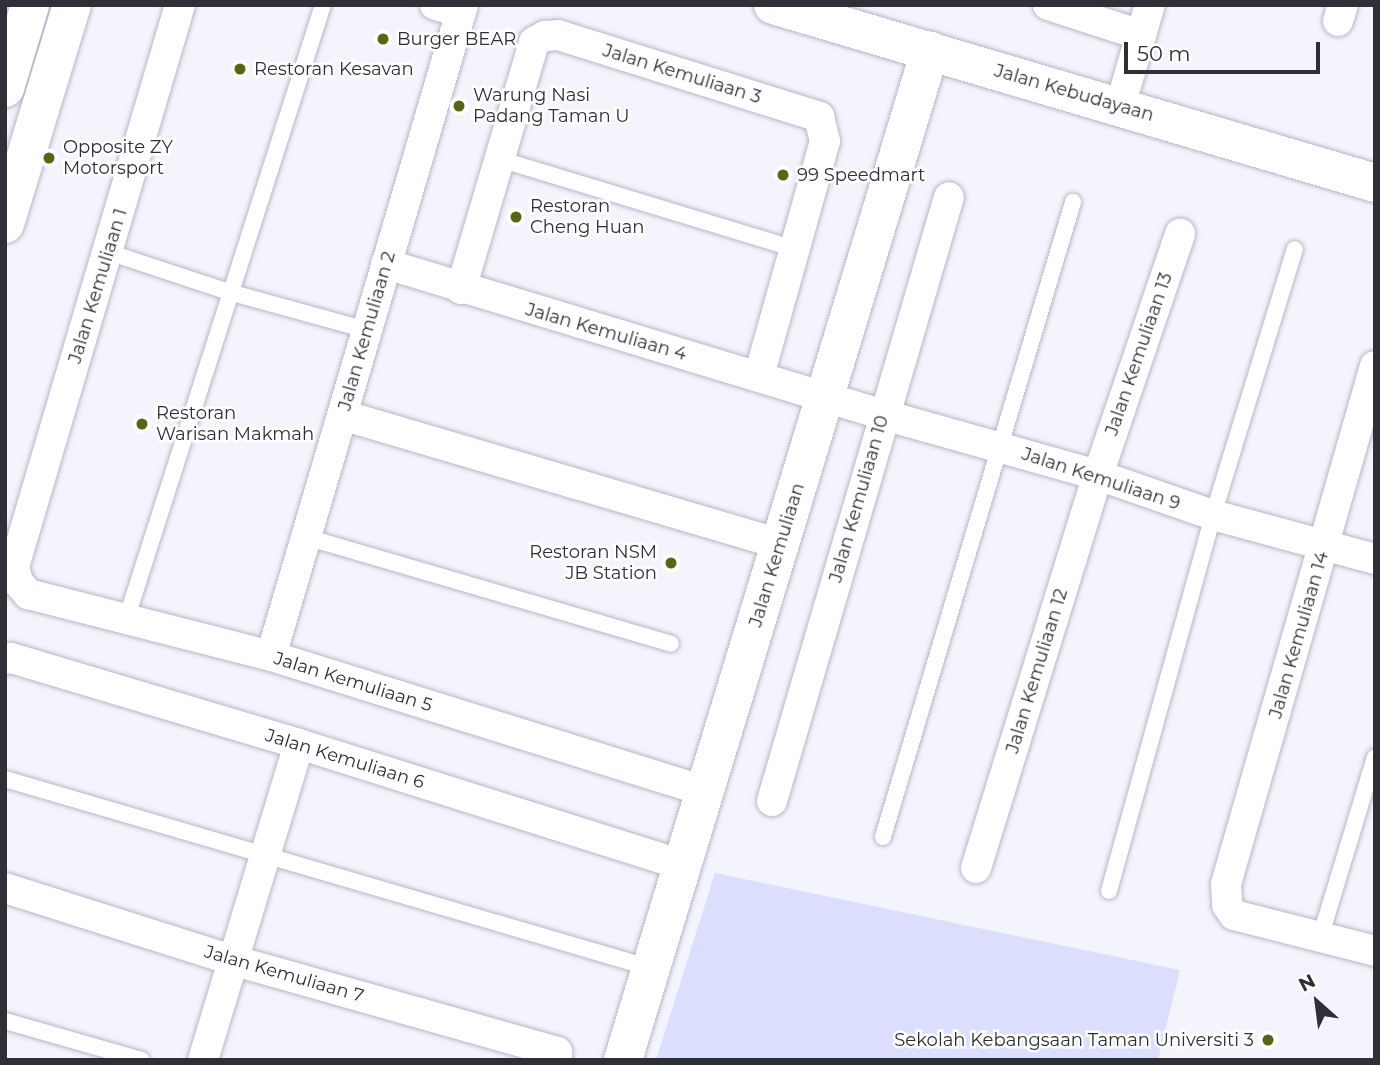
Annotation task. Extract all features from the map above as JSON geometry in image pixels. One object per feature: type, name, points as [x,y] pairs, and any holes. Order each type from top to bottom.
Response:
[{"type":"street","points":[[5,88],[30,5]]},
{"type":"street","points":[[5,224],[72,5]]},
{"type":"street","name":"Jalan Kemuliaan 1","points":[[14,567],[180,5]]},
{"type":"street","name":"Jalan Kebudayaan","points":[[773,5],[1375,183]]},
{"type":"street","points":[[1048,5],[1141,35]]},
{"type":"street","points":[[1120,106],[1150,5]]},
{"type":"street","name":"Jalan Kemuliaan 2","points":[[271,656],[386,264],[453,7]]},
{"type":"street","name":"Jalan Kemuliaan 3","points":[[461,289],[534,43],[545,36],[558,35],[819,117],[825,141],[760,376]]},
{"type":"street","name":"Jalan Kemuliaan","points":[[623,1060],[930,51]]},
{"type":"street","name":"Jalan Kemuliaan 10","points":[[772,802],[949,197]]},
{"type":"street","name":"Jalan Kemuliaan 13","points":[[1098,475],[1180,234]]},
{"type":"street","name":"Jalan Kemuliaan 4","points":[[386,264],[461,289],[827,396]]},
{"type":"street","name":"Jalan Kemuliaan 14","points":[[1320,938],[1234,915],[1227,905],[1226,884],[1375,366]]},
{"type":"street","name":"Jalan Kemuliaan 9","points":[[827,396],[884,415],[1098,475],[1213,515],[1375,559]]},
{"type":"street","points":[[342,415],[780,544]]},
{"type":"street","name":"Jalan Kemuliaan 12","points":[[976,867],[1098,475]]},
{"type":"street","name":"Jalan Kemuliaan 5","points":[[14,567],[19,582],[28,594],[271,656],[705,791]]},
{"type":"street","name":"Jalan Kemuliaan 6","points":[[5,659],[11,658],[299,744],[683,865]]},
{"type":"street","points":[[203,1060],[299,744]]},
{"type":"street","name":"Jalan Kemuliaan 7","points":[[5,888],[232,960],[557,1052],[558,1060]]},
{"type":"street","points":[[1320,938],[1375,951]]},
{"type":"lane","points":[[126,620],[323,5]]},
{"type":"lane","points":[[499,159],[795,249]]},
{"type":"lane","points":[[883,837],[1073,202]]},
{"type":"lane","points":[[1109,891],[1213,515],[1295,249]]},
{"type":"lane","points":[[108,252],[229,292],[367,330]]},
{"type":"lane","points":[[306,537],[671,644]]},
{"type":"lane","points":[[1320,938],[1375,757]]},
{"type":"lane","points":[[5,779],[651,968]]},
{"type":"lane","points":[[5,1021],[142,1060]]},
{"type":"shaded area","points":[[715,873],[1180,970],[1158,1060],[656,1060]]},
{"type":"place","name":"Burger BEAR","points":[[383,39]]},
{"type":"place","name":"Restoran Kesavan","points":[[240,69]]},
{"type":"place","name":"Warung Nasi Padang Taman U","points":[[459,106]]},
{"type":"place","name":"Opposite ZY Motorsport","points":[[49,158]]},
{"type":"place","name":"99 Speedmart","points":[[783,175]]},
{"type":"place","name":"Restoran Cheng Huan","points":[[516,217]]},
{"type":"place","name":"Restoran Warisan Makmah","points":[[142,424]]},
{"type":"place","name":"Restoran NSM JB Station","points":[[671,563]]},
{"type":"place","name":"Sekolah Kebangsaan Taman Universiti 3","points":[[1268,1040]]}]
